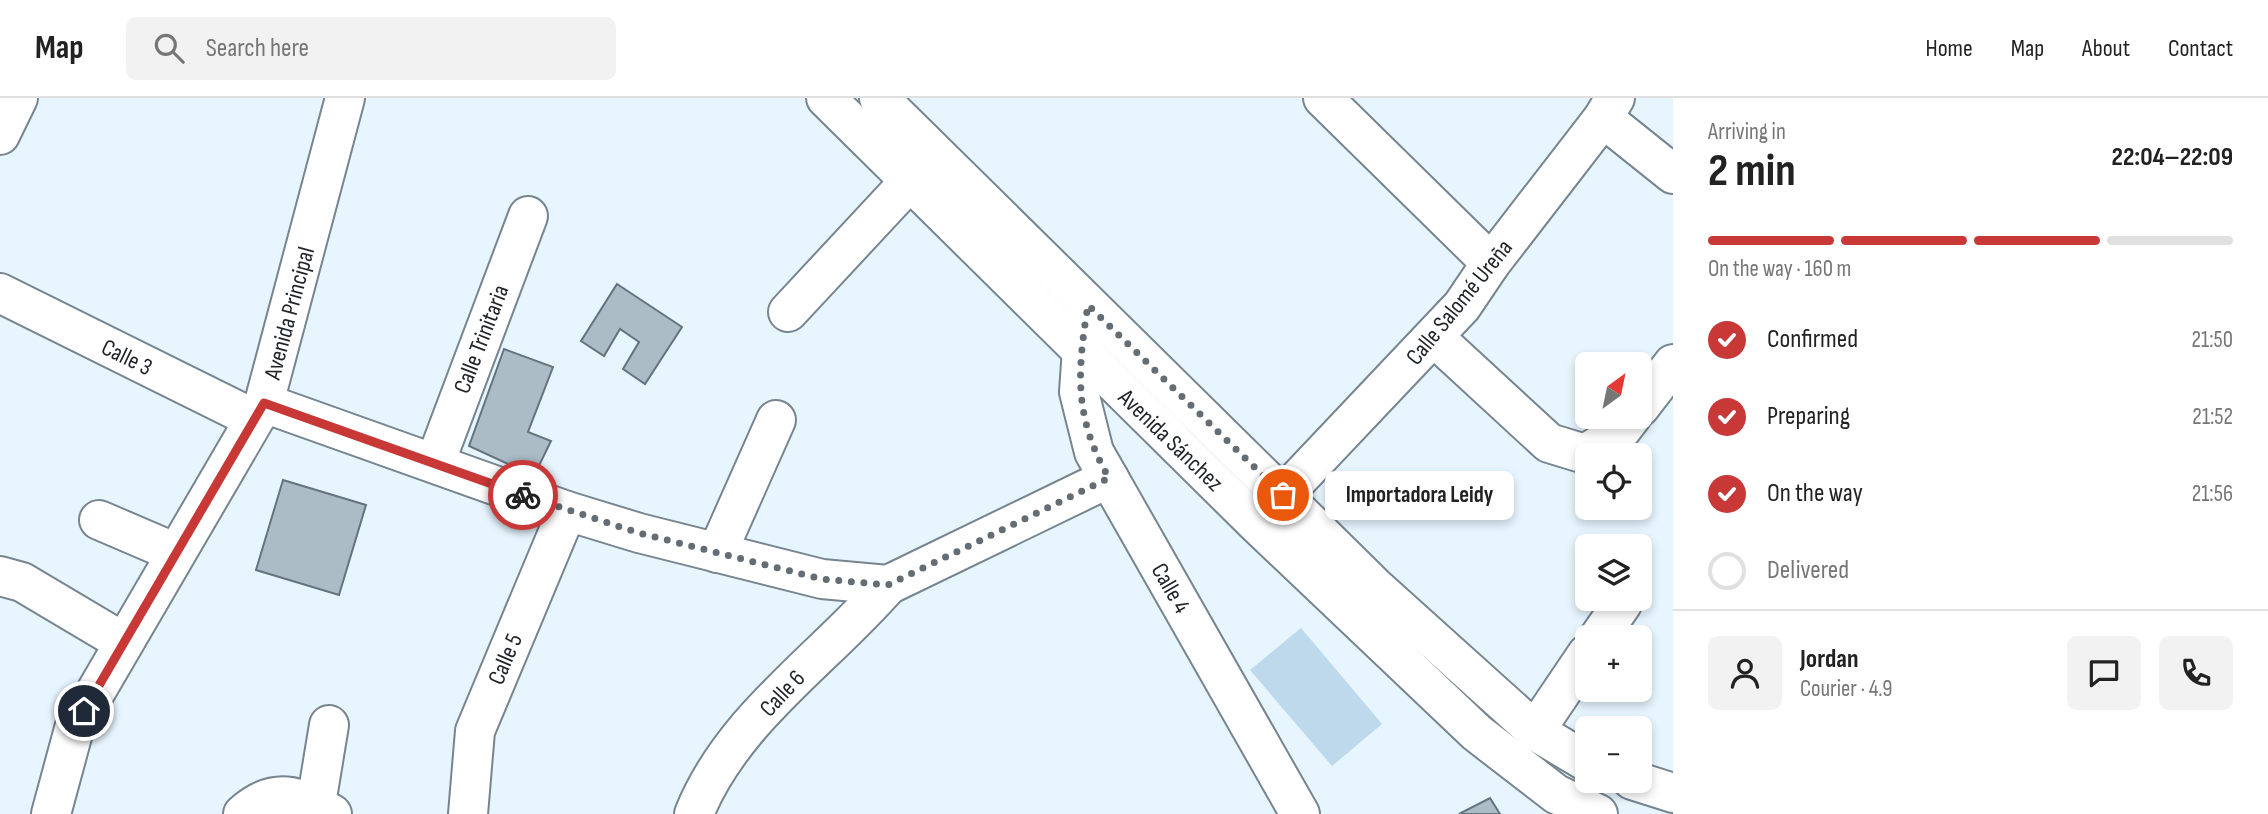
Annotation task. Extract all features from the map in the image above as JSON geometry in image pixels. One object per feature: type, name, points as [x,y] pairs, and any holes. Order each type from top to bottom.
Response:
[{"type":"street","points":[[0,135],[18,98]]},
{"type":"street","name":"Avenida Principal","points":[[51,814],[75,729],[259,411],[345,98]]},
{"type":"street","name":"Avenida Sánchez","points":[[826,98],[1256,523],[1477,733],[1556,794],[1598,814]]},
{"type":"street","name":"Avenida Sánchez","points":[[879,98],[1374,586],[1535,731],[1575,755]]},
{"type":"street","points":[[1343,104],[1491,263]]},
{"type":"street","points":[[1609,108],[1673,174]]},
{"type":"street","name":"Calle Salomé Ureña","points":[[1256,523],[1462,306],[1491,263],[1609,108]]},
{"type":"street","points":[[788,312],[910,181]]},
{"type":"street","name":"Calle Trinitaria","points":[[435,463],[528,216]]},
{"type":"street","name":"Calle 3","points":[[0,293],[259,411],[435,463],[567,511],[717,553],[822,579],[888,585]]},
{"type":"street","name":"Calle 4","points":[[1088,305],[1081,351],[1079,392],[1094,452],[1284,808]]},
{"type":"street","points":[[1434,338],[1549,443],[1585,454],[1622,429]]},
{"type":"street","points":[[1652,391],[1673,364]]},
{"type":"street","points":[[717,553],[776,420]]},
{"type":"street","points":[[888,585],[1109,478]]},
{"type":"street","name":"Calle 5","points":[[468,814],[475,731],[567,511]]},
{"type":"street","points":[[99,520],[176,553]]},
{"type":"street","points":[[0,576],[22,582],[123,642]]},
{"type":"street","name":"Calle 6","points":[[694,814],[714,771],[742,736],[888,585]]},
{"type":"street","points":[[1535,731],[1575,672]]},
{"type":"street","points":[[243,814],[256,802],[290,794],[324,809],[329,725]]},
{"type":"street","points":[[1652,786],[1673,793]]},
{"type":"shaded area","points":[[1301,628],[1382,724],[1332,766],[1250,670]]},
{"type":"building","points":[[617,284],[682,327],[645,384],[623,369],[639,342],[620,329],[604,356],[581,341]]},
{"type":"building","points":[[504,349],[553,367],[528,432],[551,441],[534,476],[469,446]]},
{"type":"building","points":[[283,480],[366,505],[339,595],[256,570]]},
{"type":"building","points":[[1490,798],[1500,814],[1459,814]]},
{"type":"way so far","points":[[523,495],[639,533],[822,579],[888,585],[1109,478],[1094,452],[1079,392],[1081,351],[1088,305],[1283,495]]},
{"type":"place","name":"Importadora Leidy","points":[[1283,495]]},
{"type":"route","points":[[84,711],[264,403],[523,495]]}]
